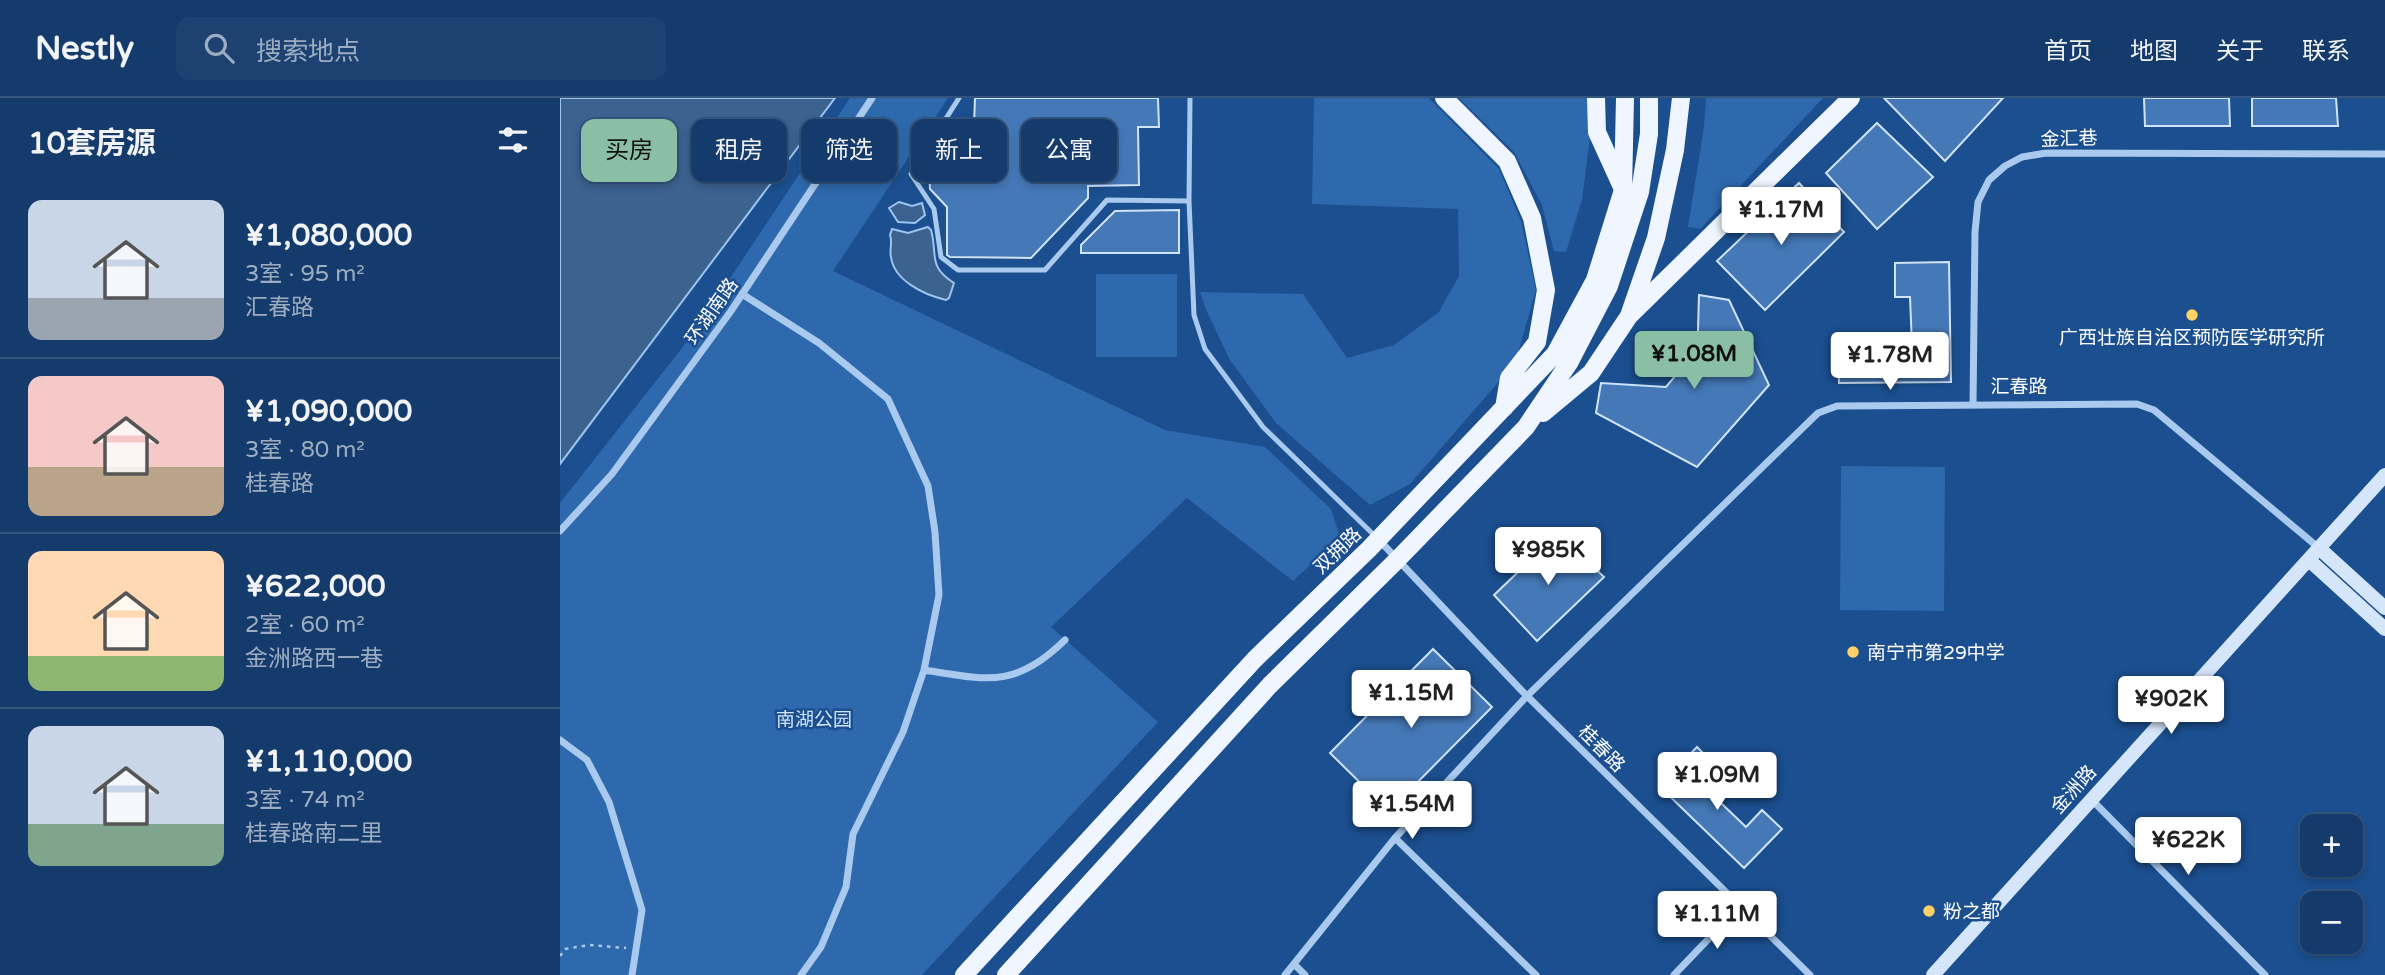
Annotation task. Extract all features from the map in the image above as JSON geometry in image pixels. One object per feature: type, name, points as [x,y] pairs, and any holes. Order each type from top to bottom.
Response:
[{"type":"main road","points":[[1444,98],[1507,161],[1532,218],[1546,290],[1537,342],[1509,379],[1504,408]]},
{"type":"main road","points":[[1596,98],[1597,132],[1623,190]]},
{"type":"main road","name":"双拥路","points":[[964,975],[1255,659],[1378,539],[1555,354],[1595,280],[1623,190],[1625,98]]},
{"type":"main road","points":[[1527,427],[1569,363],[1609,286],[1640,192],[1649,134],[1649,98]]},
{"type":"main road","points":[[1629,316],[1656,237],[1675,150],[1681,98]]},
{"type":"main road","points":[[1006,975],[1270,685],[1527,427],[1591,373],[1629,316],[1851,98]]},
{"type":"main road","name":"金洲路","points":[[1933,975],[2385,475]]},
{"type":"main road","name":"汇春路","points":[[2319,548],[2385,608]]},
{"type":"main road","points":[[2308,560],[2385,629]]},
{"type":"street","name":"环湖南路","points":[[560,531],[612,474],[743,294],[872,98]]},
{"type":"street","name":"金汇巷","points":[[1973,405],[1975,232],[1978,202],[1990,180],[2005,166],[2022,157],[2046,153],[2385,154]]},
{"type":"street","points":[[743,294],[819,343],[888,399],[929,486],[935,532],[939,595],[924,670],[904,732],[853,834],[846,887],[821,947],[801,975]]},
{"type":"street","name":"汇春路","points":[[1285,975],[1395,838],[1527,696],[1818,413],[1837,406],[2137,404],[2154,410],[2319,548]]},
{"type":"street","name":"桂春路","points":[[1378,539],[1527,696],[1810,975]]},
{"type":"street","points":[[924,670],[975,679],[1003,678],[1031,668],[1065,640]]},
{"type":"street","points":[[560,740],[587,760],[610,802],[642,910],[632,975]]},
{"type":"street","points":[[2091,798],[2265,975]]},
{"type":"street","points":[[1395,838],[1536,975]]},
{"type":"street","points":[[1674,975],[1739,907]]},
{"type":"street","points":[[1295,965],[1305,975]]},
{"type":"lane","points":[[959,98],[911,174],[934,209],[941,257],[958,270],[1045,270],[1107,200],[1189,201]]},
{"type":"lane","points":[[1190,98],[1189,201],[1194,315],[1205,349],[1263,427],[1378,539]]},
{"type":"path","points":[[560,956],[565,949],[589,944],[636,949]]},
{"type":"green space","name":"南湖公园","points":[[850,98],[948,98],[934,119],[911,119],[911,154],[897,175],[897,119],[836,119]]},
{"type":"green space","points":[[1314,98],[1429,98],[1499,169],[1521,221],[1536,290],[1515,363],[1410,484],[1370,505],[1276,423],[1230,360],[1200,292],[1303,294],[1347,358],[1394,345],[1439,312],[1459,276],[1458,209],[1312,204]]},
{"type":"green space","points":[[1459,98],[1592,98],[1592,122],[1582,200],[1566,252],[1554,251],[1542,205],[1514,152]]},
{"type":"green space","points":[[1706,98],[1823,98],[1700,229],[1688,227]]},
{"type":"green space","name":"南湖公园","points":[[801,172],[801,182],[892,182],[833,271],[1165,430],[1265,447],[1331,509],[1340,537],[1293,581],[1187,498],[1051,627],[1158,722],[922,975],[560,975],[560,503],[693,334]]},
{"type":"green space","points":[[1096,274],[1177,274],[1177,357],[1096,357]]},
{"type":"green space","points":[[1841,466],[1945,467],[1944,611],[1840,610]]},
{"type":"shaded area","points":[[560,98],[835,98],[819,119],[801,119],[801,143],[787,162],[787,119],[691,119],[691,182],[772,182],[560,464]]},
{"type":"shaded area","points":[[899,202],[912,206],[922,203],[925,215],[915,223],[898,222],[889,208]]},
{"type":"shaded area","points":[[928,227],[933,238],[937,265],[954,283],[946,300],[912,286],[893,266],[890,251],[892,229],[908,233]]},
{"type":"building","points":[[975,98],[1158,98],[1159,127],[1138,127],[1139,185],[1088,186],[1088,198],[1031,258],[947,255],[947,207],[930,189],[930,182],[1007,182],[1007,119],[974,119]]},
{"type":"building","points":[[1884,98],[2003,98],[1945,161]]},
{"type":"building","points":[[2144,98],[2229,98],[2230,126],[2145,126]]},
{"type":"building","points":[[2252,98],[2336,98],[2338,126],[2252,126]]},
{"type":"building","points":[[1877,123],[1933,177],[1877,229],[1826,173]]},
{"type":"building","points":[[1799,183],[1844,232],[1765,310],[1717,261]]},
{"type":"building","points":[[1179,210],[1179,253],[1081,253],[1081,245],[1115,211]]},
{"type":"building","points":[[1949,262],[1951,382],[1839,383],[1838,348],[1912,346],[1910,297],[1895,297],[1895,263]]},
{"type":"building","points":[[1699,295],[1729,300],[1769,385],[1697,467],[1596,413],[1601,383],[1666,387],[1680,370],[1697,365]]},
{"type":"building","points":[[1558,534],[1604,577],[1537,641],[1494,595]]},
{"type":"building","points":[[1433,649],[1492,707],[1389,811],[1330,753]]},
{"type":"building","points":[[1697,747],[1713,763],[1697,780],[1746,827],[1762,810],[1782,829],[1744,868],[1659,786]]},
{"type":"place","name":"广西壮族自治区预防医学研究所","points":[[2192,315]]},
{"type":"place","name":"南宁市第29中学","points":[[1853,652]]},
{"type":"place","name":"粉之都","points":[[1929,911]]}]
